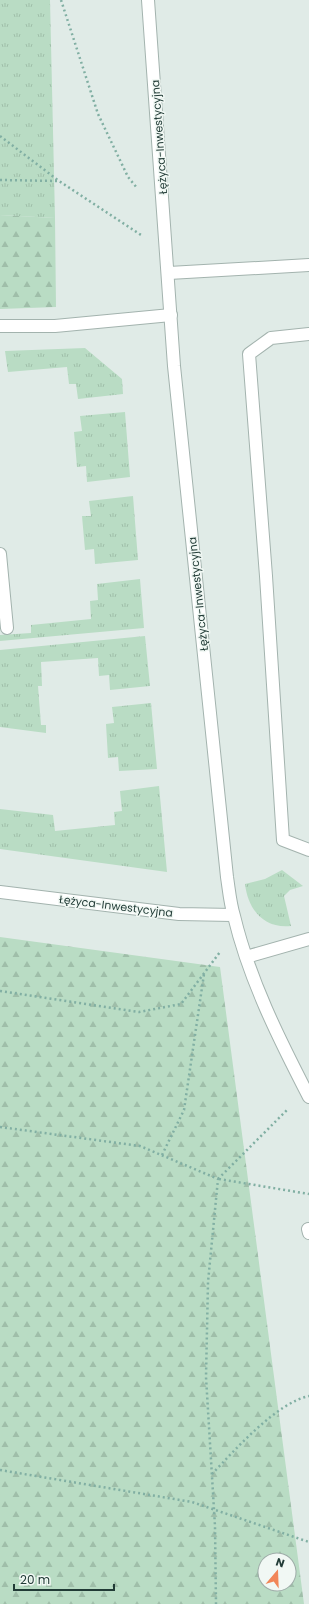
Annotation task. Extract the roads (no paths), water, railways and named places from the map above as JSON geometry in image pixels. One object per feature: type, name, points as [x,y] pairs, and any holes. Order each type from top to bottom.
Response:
[{"type":"street","name":"Łężyca-Inwestycyjna","points":[[148,0],[177,398],[227,874],[233,915],[246,957],[270,1017],[308,1094]]},
{"type":"street","points":[[169,273],[309,265]]},
{"type":"street","points":[[0,326],[55,326],[171,315]]},
{"type":"street","points":[[309,334],[271,338],[248,354],[266,576],[283,840],[309,850]]},
{"type":"street","points":[[0,554],[7,628]]},
{"type":"street","name":"Łężyca-Inwestycyjna","points":[[0,892],[179,914],[233,915]]},
{"type":"street","points":[[246,957],[309,939]]}]
